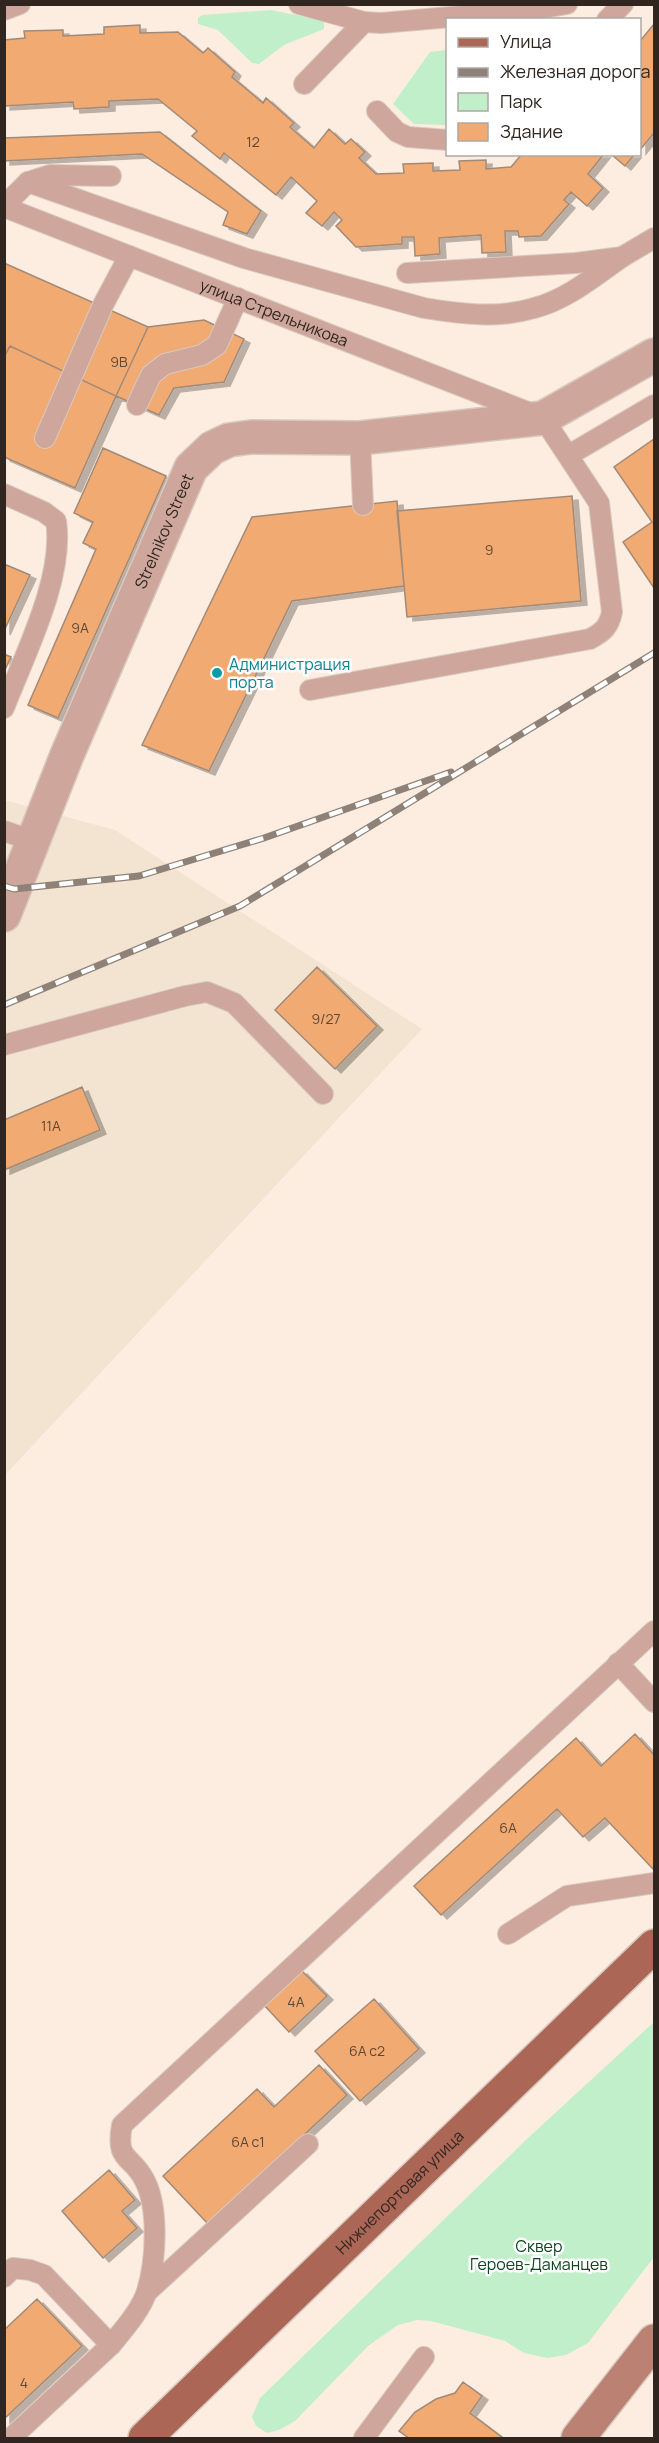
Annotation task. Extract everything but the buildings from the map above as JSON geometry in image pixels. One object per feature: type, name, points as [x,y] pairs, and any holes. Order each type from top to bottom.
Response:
[{"type":"main road","name":"Нижнепортовая улица","points":[[145,2439],[654,1946]]},
{"type":"street","name":"Strelnikov Street","points":[[4,915],[19,836],[67,755],[191,468],[212,448],[229,440],[251,437],[360,438],[543,418],[654,355]]},
{"type":"street","points":[[579,2439],[654,2341]]},
{"type":"lane","points":[[4,10],[20,4]]},
{"type":"lane","points":[[299,4],[364,22],[404,21],[532,10],[567,4]]},
{"type":"lane","points":[[609,18],[623,4]]},
{"type":"lane","points":[[304,84],[364,22]]},
{"type":"lane","points":[[377,111],[397,132],[408,138],[446,140]]},
{"type":"lane","points":[[4,206],[28,182],[50,175],[111,176]]},
{"type":"lane","points":[[28,182],[244,258],[424,308],[452,313],[497,315],[536,308],[574,290],[654,238]]},
{"type":"lane","name":"улица Стрельникова","points":[[4,206],[543,418]]},
{"type":"lane","points":[[45,438],[103,305],[129,256]]},
{"type":"lane","points":[[407,273],[576,263],[622,257]]},
{"type":"lane","points":[[137,405],[151,375],[165,364],[202,355],[217,345],[238,298]]},
{"type":"lane","points":[[569,454],[654,405]]},
{"type":"lane","points":[[310,690],[590,639],[602,633],[609,624],[612,612],[599,503],[569,454],[543,418]]},
{"type":"lane","points":[[360,438],[363,505]]},
{"type":"lane","points":[[4,494],[44,512],[56,521],[58,533],[55,570],[4,708]]},
{"type":"lane","points":[[4,1045],[207,992],[234,1003],[323,1094]]},
{"type":"lane","points":[[147,2292],[154,2255],[154,2219],[145,2181],[121,2152],[119,2140],[122,2125],[654,1631]]},
{"type":"lane","points":[[618,1663],[654,1702]]},
{"type":"lane","points":[[508,1934],[567,1896],[654,1883]]},
{"type":"lane","points":[[11,2439],[111,2345],[147,2292],[309,2144]]},
{"type":"lane","points":[[4,2277],[13,2268],[44,2275],[111,2345]]},
{"type":"lane","points":[[364,2439],[424,2357]]},
{"type":"shaded area","points":[[4,800],[115,830],[422,1029],[5,1475]]},
{"type":"green space","points":[[271,10],[321,20],[324,22],[324,29],[284,45],[259,64],[252,63],[218,30],[198,24],[198,18],[202,15]]},
{"type":"green space","points":[[446,50],[446,125],[414,124],[393,104],[430,52]]},
{"type":"green space","name":"Сквер Героев-Даманцев","points":[[654,2022],[654,2257],[588,2343],[566,2355],[547,2358],[524,2353],[505,2341],[431,2321],[417,2320],[398,2325],[368,2346],[295,2421],[279,2430],[267,2433],[256,2426],[252,2417],[260,2398],[528,2138]]},
{"type":"railway","points":[[4,1005],[240,906],[654,653]]},
{"type":"railway","points":[[4,886],[14,889],[139,876],[264,838],[451,772]]},
{"type":"place","name":"Администрация порта","points":[[217,673]]}]
